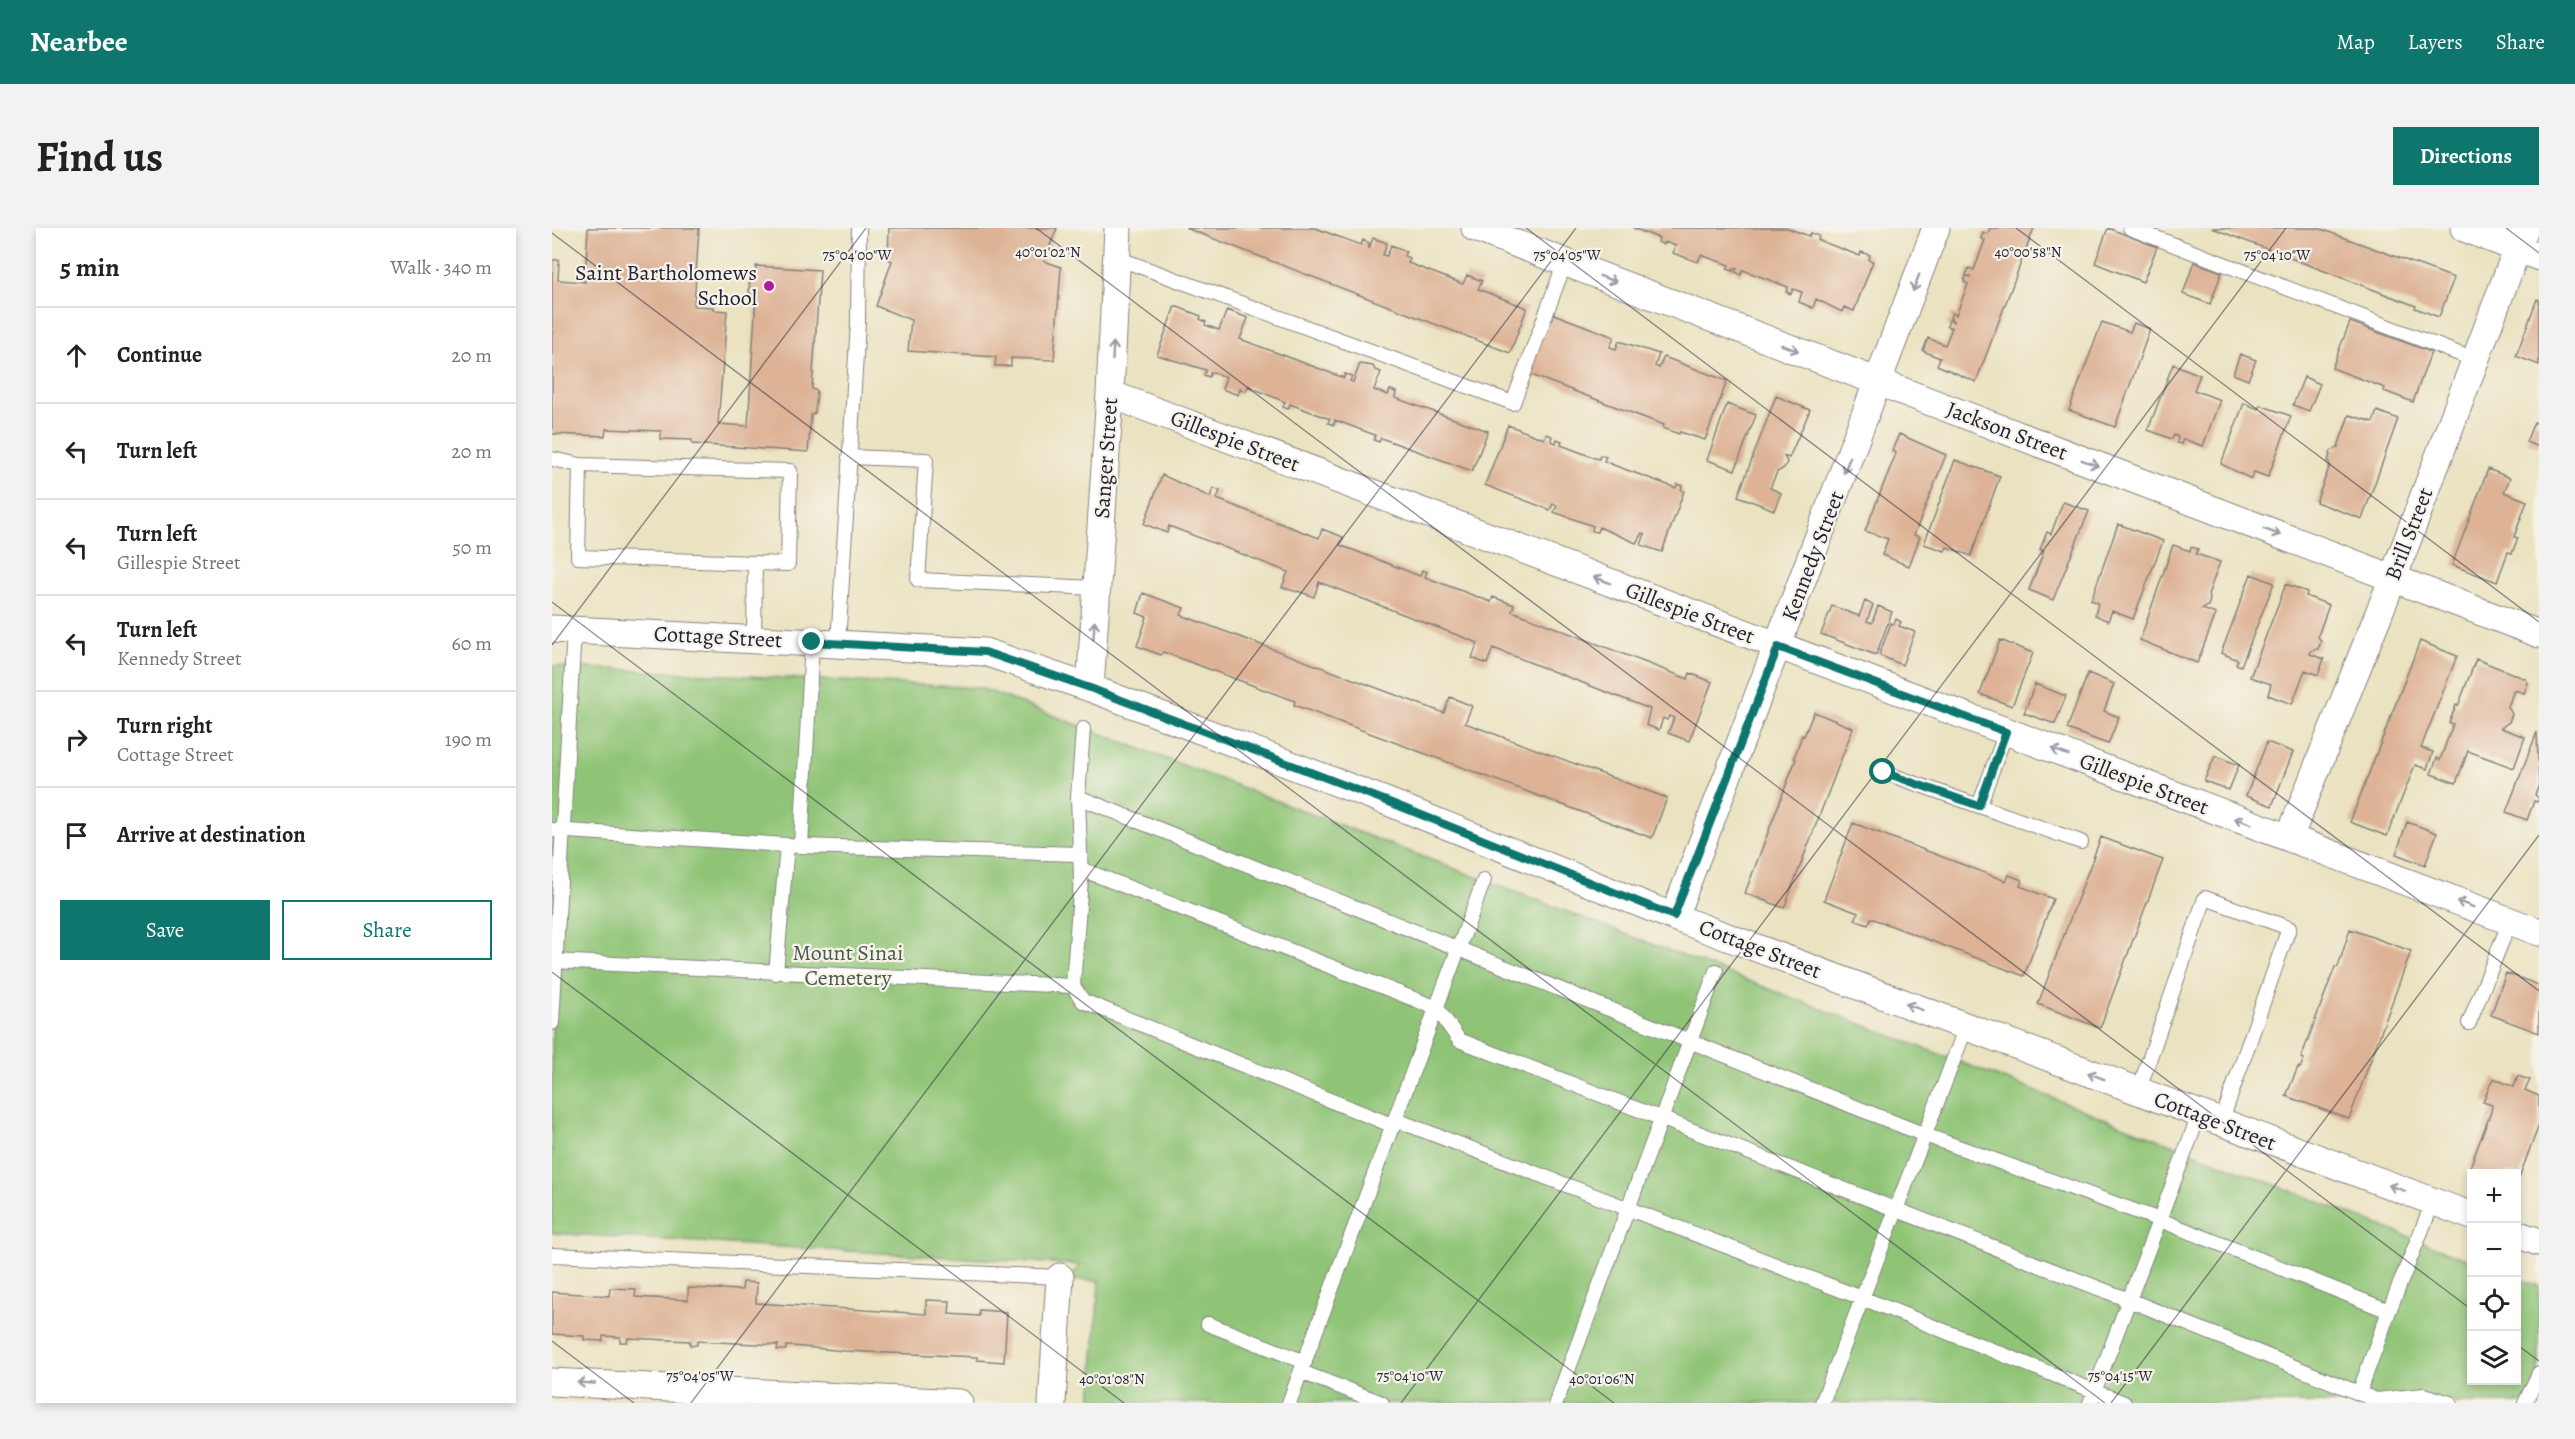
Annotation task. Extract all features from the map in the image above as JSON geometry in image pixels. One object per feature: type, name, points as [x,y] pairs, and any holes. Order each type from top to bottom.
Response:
[{"type":"street","name":"Sanger Street","points":[[1090,688],[1110,394],[1118,228]]},
{"type":"street","name":"Jackson Street","points":[[1475,228],[2539,634]]},
{"type":"street","name":"Kennedy Street","points":[[1674,916],[1936,228]]},
{"type":"street","points":[[2464,228],[2527,244]]},
{"type":"street","name":"Brill Street","points":[[2289,838],[2393,578],[2475,360],[2527,244]]},
{"type":"street","name":"Gillespie Street","points":[[1110,394],[2539,932]]},
{"type":"street","name":"Cottage Street","points":[[563,630],[985,652],[1090,688],[1389,802],[1674,916],[2467,1214]]},
{"type":"street","points":[[2521,1235],[2539,1242]]},
{"type":"street","points":[[1052,1403],[1060,1277]]},
{"type":"street","points":[[552,1382],[959,1403]]},
{"type":"lane","points":[[776,973],[825,643],[849,457],[858,323],[859,228]]},
{"type":"lane","points":[[2130,228],[2475,360]]},
{"type":"lane","points":[[1117,258],[1514,403],[1565,262]]},
{"type":"lane","points":[[849,457],[926,460],[918,580],[1096,588]]},
{"type":"lane","points":[[552,459],[580,465],[790,471],[788,564],[578,557],[580,465]]},
{"type":"lane","points":[[754,639],[755,562]]},
{"type":"lane","points":[[552,1023],[563,630]]},
{"type":"lane","points":[[1083,729],[1078,797],[1081,869],[1073,986],[1083,1001],[1395,1123],[1628,1208],[1862,1298],[2092,1397],[2124,1403]]},
{"type":"lane","points":[[1979,806],[2006,732]]},
{"type":"lane","points":[[1883,772],[2081,843]]},
{"type":"lane","points":[[1078,797],[1459,951],[1925,1135],[2160,1220],[2389,1311]]},
{"type":"lane","points":[[558,831],[794,845],[1080,854]]},
{"type":"lane","points":[[1081,869],[1437,1008],[1459,1040],[2128,1300],[2376,1400],[2424,1395],[2450,1403]]},
{"type":"lane","points":[[1289,1403],[1484,880]]},
{"type":"lane","points":[[2092,1397],[2160,1220],[2210,1119],[2289,928],[2205,898],[2138,1092]]},
{"type":"lane","points":[[2469,1023],[2510,921]]},
{"type":"lane","points":[[554,961],[1073,986]]},
{"type":"lane","points":[[1556,1403],[1716,971]]},
{"type":"lane","points":[[1822,1403],[1966,1027]]},
{"type":"lane","points":[[2359,1393],[2433,1202]]},
{"type":"lane","points":[[552,1255],[1060,1277]]},
{"type":"lane","points":[[1208,1324],[1382,1403]]},
{"type":"lane","points":[[2525,1403],[2539,1373]]},
{"type":"lane","points":[[2403,1403],[2424,1395]]},
{"type":"green space","name":"Mount Sinai Cemetery","points":[[552,666],[981,688],[1955,1060],[2467,1259],[2467,1385],[2521,1385],[2521,1279],[2539,1286],[2539,1403],[1091,1403],[1099,1281],[1069,1280],[1080,1265],[552,1233]]},
{"type":"building","points":[[588,228],[699,228],[694,306],[713,307],[713,310],[727,311],[718,424],[748,426],[756,297],[749,293],[750,275],[756,271],[756,266],[820,270],[812,389],[817,391],[815,413],[811,415],[808,452],[692,444],[692,440],[660,439],[661,431],[606,429],[605,436],[552,434],[552,260],[559,260],[558,280],[585,282]]},
{"type":"building","points":[[889,228],[1057,228],[1044,261],[1061,267],[1054,360],[1011,358],[1011,366],[995,366],[996,357],[908,351],[911,320],[876,306],[892,261],[888,259]]},
{"type":"building","points":[[1186,228],[1315,228],[1361,245],[1363,240],[1369,243],[1369,249],[1373,238],[1387,243],[1383,255],[1387,256],[1391,245],[1406,251],[1404,256],[1410,258],[1408,263],[1463,284],[1467,275],[1482,281],[1478,289],[1527,308],[1510,353]]},
{"type":"building","points":[[1633,228],[1787,228],[1809,236],[1811,233],[1819,236],[1818,240],[1860,256],[1861,252],[1870,255],[1869,260],[1873,261],[1854,311],[1844,307],[1842,312],[1816,299],[1813,308],[1799,302],[1802,292],[1793,289],[1791,294],[1786,292],[1788,287],[1743,270],[1741,275],[1735,272],[1737,269],[1734,268],[1733,271],[1727,269],[1729,265],[1701,255],[1698,262],[1673,253],[1676,246],[1665,242],[1664,245],[1658,242],[1659,238]]},
{"type":"building","points":[[1990,228],[2034,228],[1976,382],[1937,365],[1940,358],[1923,351],[1928,338],[1945,345],[1952,328],[1947,326],[1949,320],[1954,322],[1950,318],[1952,313],[1956,315],[1968,284],[1964,282],[1966,276],[1971,277],[1966,275],[1969,268],[1974,270],[1985,240],[1981,239],[1983,232],[1988,234]]},
{"type":"building","points":[[2108,228],[2157,247],[2143,282],[2095,263]]},
{"type":"building","points":[[2212,228],[2318,228],[2454,278],[2439,317],[2415,308],[2416,306]]},
{"type":"building","points":[[2194,262],[2222,272],[2210,304],[2183,294]]},
{"type":"building","points":[[2537,299],[2539,300],[2539,365],[2516,356]]},
{"type":"building","points":[[1175,306],[1201,316],[1200,319],[1206,322],[1205,325],[1219,330],[1227,310],[1248,318],[1240,339],[1344,378],[1345,374],[1352,376],[1350,381],[1353,382],[1360,364],[1373,366],[1375,370],[1381,372],[1374,390],[1388,395],[1390,390],[1396,392],[1395,398],[1488,431],[1472,471],[1381,438],[1379,442],[1374,440],[1375,435],[1335,420],[1334,425],[1328,423],[1330,419],[1290,404],[1288,409],[1283,407],[1285,402],[1248,386],[1246,391],[1240,389],[1238,395],[1222,389],[1226,377],[1211,372],[1209,377],[1204,375],[1206,370],[1157,355]]},
{"type":"building","points":[[1551,313],[1614,337],[1610,347],[1616,349],[1619,341],[1659,354],[1655,366],[1659,368],[1664,357],[1727,381],[1705,440],[1680,432],[1679,434],[1663,428],[1664,425],[1526,373]]},
{"type":"building","points":[[2102,322],[2130,332],[2134,323],[2150,329],[2115,427],[2069,410]]},
{"type":"building","points":[[2350,322],[2431,352],[2413,402],[2384,391],[2385,388],[2332,368]]},
{"type":"building","points":[[2240,354],[2256,360],[2248,380],[2233,374]]},
{"type":"building","points":[[2173,364],[2200,375],[2194,390],[2220,400],[2203,446],[2183,439],[2181,444],[2177,443],[2178,437],[2174,435],[2172,439],[2148,430]]},
{"type":"building","points":[[2304,377],[2320,384],[2309,411],[2293,405]]},
{"type":"building","points":[[1776,396],[1810,410],[1789,458],[1784,456],[1787,462],[1784,468],[1777,472],[1770,488],[1781,493],[1774,510],[1738,496]]},
{"type":"building","points":[[2244,403],[2258,409],[2260,405],[2291,416],[2268,477],[2254,472],[2251,479],[2221,464]]},
{"type":"building","points":[[1727,404],[1756,415],[1735,470],[1707,460]]},
{"type":"building","points":[[2377,411],[2398,419],[2362,519],[2316,502],[2330,465],[2328,461],[2331,451],[2338,447],[2349,415],[2373,422]]},
{"type":"building","points":[[2534,422],[2539,424],[2539,447],[2526,442]]},
{"type":"building","points":[[1508,425],[1544,439],[1546,434],[1552,436],[1551,441],[1556,443],[1557,439],[1562,441],[1561,445],[1595,458],[1599,459],[1600,455],[1606,457],[1604,461],[1676,488],[1677,484],[1682,486],[1681,490],[1684,491],[1662,552],[1641,545],[1645,534],[1642,533],[1636,543],[1599,527],[1597,532],[1592,531],[1593,526],[1554,512],[1557,506],[1553,504],[1550,510],[1485,485]]},
{"type":"building","points":[[1899,434],[1946,455],[1914,535],[1920,537],[1909,566],[1882,555],[1888,539],[1865,531],[1896,453],[1892,451]]},
{"type":"building","points":[[1955,460],[2000,476],[1971,556],[1947,547],[1945,551],[1924,544]]},
{"type":"building","points":[[2488,469],[2510,478],[2504,492],[2527,501],[2514,537],[2518,538],[2512,553],[2508,552],[2497,582],[2452,565]]},
{"type":"building","points":[[1162,475],[1210,497],[1213,488],[1220,491],[1217,499],[1319,538],[1322,529],[1343,537],[1340,545],[1420,576],[1422,570],[1427,572],[1425,577],[1491,602],[1493,597],[1514,605],[1512,611],[1688,679],[1690,673],[1712,682],[1689,741],[1668,733],[1674,718],[1672,717],[1669,716],[1667,720],[1663,718],[1659,730],[1646,725],[1650,709],[1493,648],[1487,664],[1472,658],[1478,643],[1319,582],[1314,597],[1282,587],[1288,572],[1169,526],[1167,533],[1144,524]]},
{"type":"building","points":[[2063,502],[2089,511],[2053,600],[2029,590],[2044,551],[2040,550],[2047,532],[2051,534]]},
{"type":"building","points":[[2118,524],[2163,541],[2133,619],[2112,611],[2108,621],[2095,615],[2098,603],[2091,600]]},
{"type":"building","points":[[2173,545],[2190,551],[2191,547],[2198,549],[2196,554],[2220,562],[2208,595],[2210,600],[2208,606],[2202,609],[2216,614],[2197,663],[2140,640]]},
{"type":"building","points":[[2251,574],[2274,583],[2241,666],[2236,664],[2238,660],[2221,653]]},
{"type":"building","points":[[2286,584],[2307,592],[2306,596],[2329,605],[2318,636],[2321,642],[2318,649],[2311,651],[2310,654],[2324,659],[2318,675],[2305,670],[2292,704],[2268,695],[2271,684],[2250,677]]},
{"type":"building","points":[[1143,593],[1184,608],[1181,615],[1444,713],[1450,697],[1472,706],[1465,723],[1667,798],[1652,838],[1294,705],[1295,701],[1163,652],[1161,655],[1137,646],[1147,617],[1137,613]]},
{"type":"building","points":[[1865,601],[1873,605],[1867,621],[1872,623],[1878,606],[1892,612],[1876,655],[1821,634],[1832,606],[1859,616]]},
{"type":"building","points":[[1896,619],[1901,622],[1899,626],[1915,632],[1902,665],[1879,655],[1891,623],[1894,624]]},
{"type":"building","points":[[2000,640],[2033,653],[2012,706],[1980,694]]},
{"type":"building","points":[[2420,641],[2457,656],[2421,748],[2433,752],[2427,769],[2415,765],[2387,836],[2350,822]]},
{"type":"building","points":[[2476,659],[2526,679],[2528,683],[2524,693],[2514,690],[2508,707],[2512,714],[2509,722],[2501,728],[2525,737],[2514,768],[2468,751],[2456,783],[2431,774],[2437,758],[2440,760],[2453,724],[2449,723]]},
{"type":"building","points":[[2088,673],[2114,684],[2104,711],[2119,717],[2108,744],[2067,729]]},
{"type":"building","points":[[2035,684],[2066,696],[2055,724],[2024,713]]},
{"type":"building","points":[[1814,712],[1853,728],[1784,908],[1745,893],[1796,759],[1794,758],[1802,735],[1804,736]]},
{"type":"building","points":[[2537,732],[2539,785],[2535,795],[2539,798],[2537,802],[2534,801],[2527,820],[2506,812]]},
{"type":"building","points":[[2267,742],[2293,752],[2272,806],[2246,796]]},
{"type":"building","points":[[2215,756],[2239,765],[2229,790],[2204,781]]},
{"type":"building","points":[[2407,822],[2437,833],[2425,865],[2396,854]]},
{"type":"building","points":[[1853,823],[2006,881],[2009,875],[2022,880],[2020,886],[2053,899],[2024,976],[1871,918],[1868,925],[1855,920],[1858,913],[1824,900]]},
{"type":"building","points":[[2101,837],[2163,860],[2100,1028],[2038,1004]]},
{"type":"building","points":[[2350,929],[2411,951],[2349,1119],[2286,1096],[2298,1067],[2300,1068],[2304,1059],[2301,1058],[2335,967],[2338,967]]},
{"type":"building","points":[[2506,973],[2539,985],[2539,1033],[2491,1015]]},
{"type":"building","points":[[2518,1076],[2530,1080],[2525,1090],[2539,1096],[2539,1125],[2521,1172],[2521,1169],[2470,1167],[2491,1112],[2492,1105],[2483,1102],[2493,1078],[2514,1087]]},
{"type":"building","points":[[743,1282],[757,1283],[756,1303],[926,1314],[926,1300],[950,1301],[949,1314],[979,1316],[979,1310],[1007,1312],[1004,1362],[977,1360],[977,1357],[844,1351],[793,1346],[786,1346],[786,1350],[777,1350],[778,1345],[697,1341],[697,1345],[690,1345],[690,1341],[628,1338],[627,1342],[620,1342],[620,1337],[603,1336],[603,1341],[584,1340],[584,1336],[552,1334],[552,1292],[609,1296],[610,1288],[636,1289],[635,1297],[688,1300],[688,1288],[742,1290]]},
{"type":"place","name":"Saint Bartholomews School","points":[[769,286]]},
{"type":"route","points":[[812,642],[985,652],[1090,688],[1389,802],[1674,916],[1778,647],[2006,732],[1979,806],[1883,772]]}]
